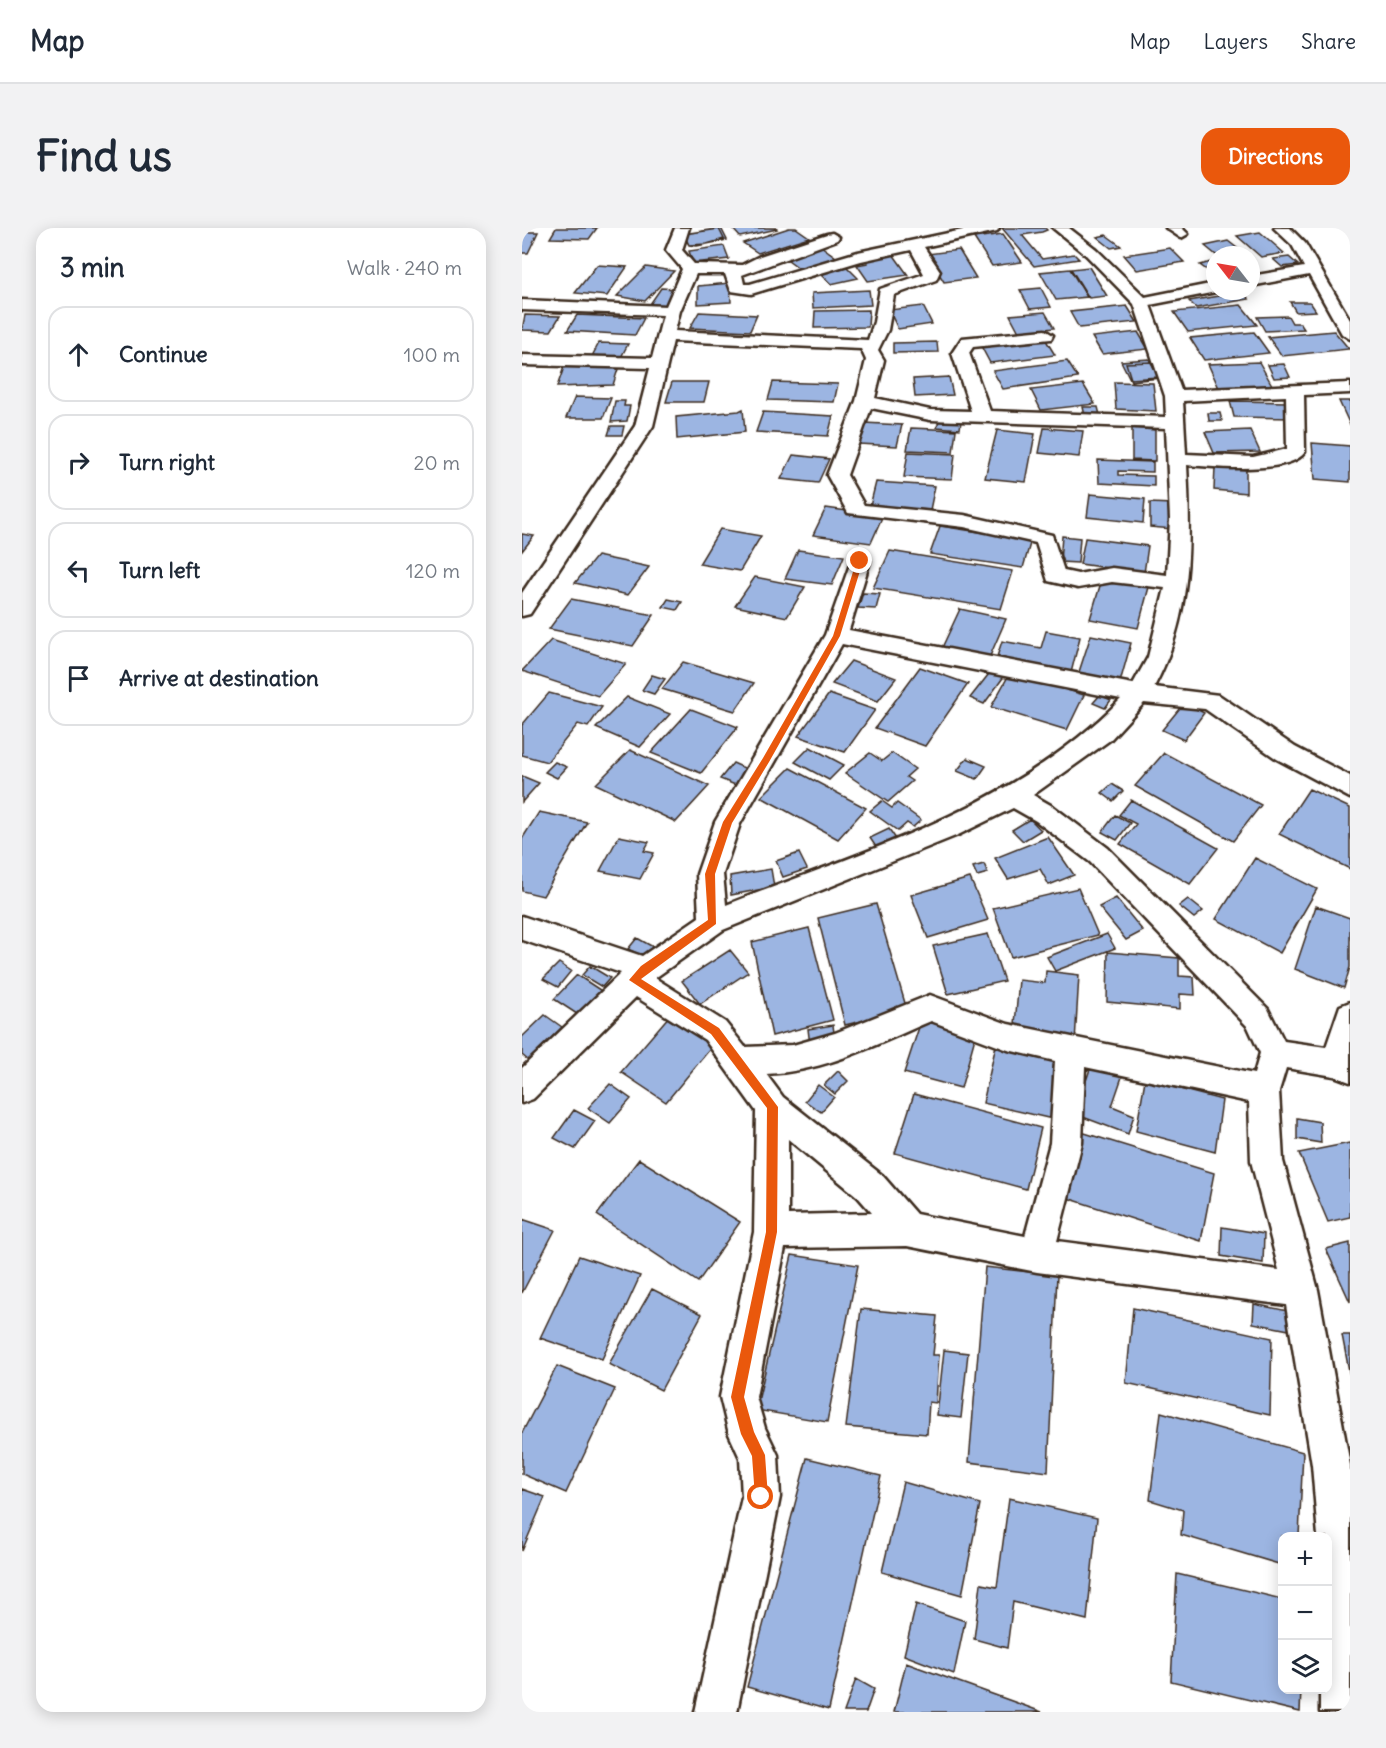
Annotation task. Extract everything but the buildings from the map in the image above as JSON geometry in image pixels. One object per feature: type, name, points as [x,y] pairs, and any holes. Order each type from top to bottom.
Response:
[{"type":"street","points":[[682,228],[674,250],[690,269]]},
{"type":"street","points":[[818,228],[858,257]]},
{"type":"street","points":[[730,271],[734,274],[737,288],[752,289],[858,257],[992,228]]},
{"type":"street","points":[[1281,228],[1298,243],[1350,334]]},
{"type":"street","points":[[522,1089],[639,974],[713,921],[949,828],[1014,796],[1101,735],[1139,694],[1159,657],[1177,583],[1180,519],[1174,396],[1141,302],[1072,230]]},
{"type":"street","points":[[690,269],[745,270],[765,260],[832,237]]},
{"type":"street","points":[[916,246],[933,272],[932,277],[886,292],[886,308],[874,345],[869,350],[875,360],[865,401],[837,475],[841,487],[853,498],[855,509],[884,515],[916,515],[1021,532],[1045,539],[1055,576],[1078,581],[1112,575],[1177,583]]},
{"type":"street","points":[[522,609],[644,426],[672,311],[690,269]]},
{"type":"street","points":[[1260,279],[1313,270]]},
{"type":"street","points":[[1141,302],[1206,290]]},
{"type":"street","points":[[522,305],[672,311]]},
{"type":"street","points":[[983,418],[960,352],[963,347],[968,342],[1045,335]]},
{"type":"street","points":[[665,336],[874,345]]},
{"type":"street","points":[[522,360],[659,363]]},
{"type":"street","points":[[1174,396],[1350,388]]},
{"type":"street","points":[[1176,459],[1255,462],[1284,459],[1296,453],[1295,392]]},
{"type":"street","points":[[865,401],[930,415],[1176,423]]},
{"type":"street","points":[[713,921],[710,874],[728,822],[836,636],[860,561]]},
{"type":"street","points":[[836,636],[1139,694],[1211,700],[1286,753],[1350,788]]},
{"type":"street","points":[[1014,796],[1045,814],[1099,855],[1258,1018],[1275,1053],[1264,1091],[1267,1161],[1301,1290],[1331,1465],[1347,1604],[1341,1712]]},
{"type":"street","points":[[522,928],[639,974],[715,1031],[772,1107],[870,1186],[907,1229]]},
{"type":"street","points":[[738,1061],[793,1059],[837,1046],[930,1008],[1008,1037],[1264,1091]]},
{"type":"street","points":[[1275,1053],[1343,1065],[1350,1016]]},
{"type":"street","points":[[1037,1255],[1066,1143],[1071,1050]]},
{"type":"street","points":[[716,1712],[761,1497],[759,1455],[748,1434],[738,1397],[771,1232],[772,1107]]},
{"type":"street","points":[[771,1232],[907,1229],[1037,1255],[1301,1290]]},
{"type":"route","points":[[761,1497],[759,1455],[748,1434],[738,1397],[771,1232],[772,1107],[715,1031],[634,980],[645,969],[713,921],[710,874],[728,822],[836,636],[860,561]]}]
